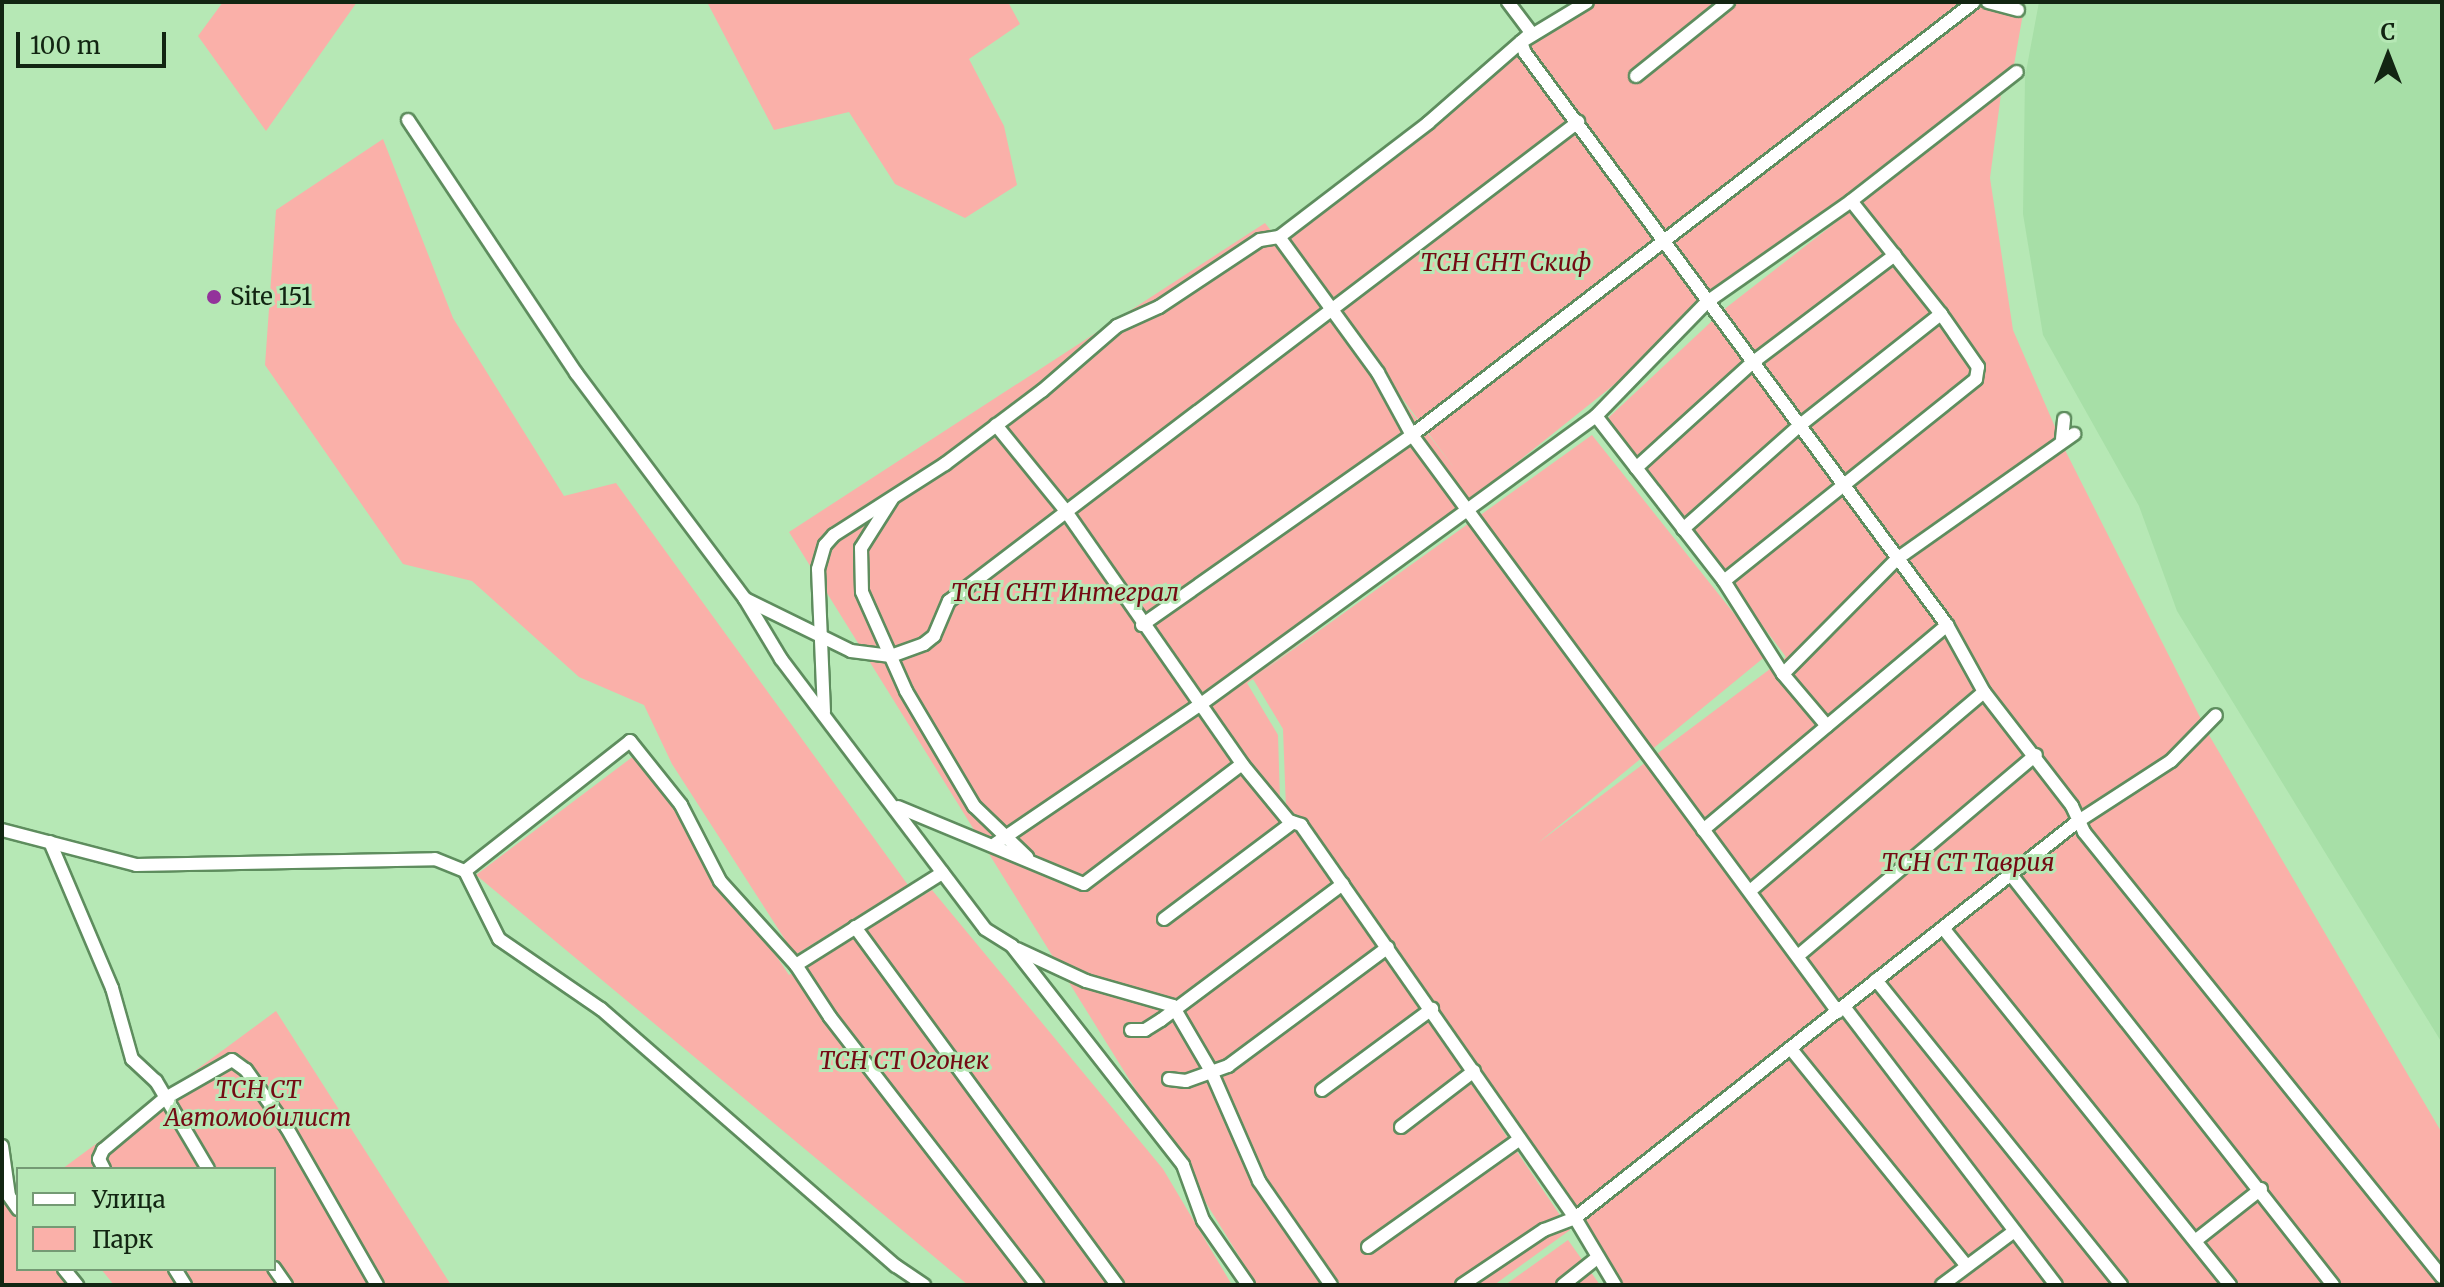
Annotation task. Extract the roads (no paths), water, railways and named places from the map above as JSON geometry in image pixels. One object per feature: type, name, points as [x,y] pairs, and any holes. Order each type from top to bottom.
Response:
[{"type":"street","points":[[824,712],[818,569],[825,545],[856,517],[897,493],[996,425],[1117,326],[1159,307],[1260,240],[1279,237],[1428,123],[1531,33],[1508,2]]},
{"type":"street","points":[[1521,42],[1587,2]]},
{"type":"street","points":[[1636,76],[1728,2]]},
{"type":"street","points":[[1142,625],[1412,435],[1663,245],[1974,2]]},
{"type":"street","points":[[1988,2],[2018,10]]},
{"type":"street","points":[[1521,42],[1663,245],[1947,625],[1984,692],[2036,755],[2072,806],[2077,822],[2442,1277]]},
{"type":"street","points":[[995,844],[1201,704],[1596,416],[1707,302],[1851,201],[2017,72]]},
{"type":"street","points":[[408,120],[576,373],[745,599],[781,659],[897,807],[985,929],[1012,946],[1086,981],[1173,1006],[1211,1071],[1259,1181],[1331,1285]]},
{"type":"street","points":[[745,599],[819,639],[851,651],[891,656],[934,636],[949,601],[1330,307],[1578,122]]},
{"type":"street","points":[[1724,581],[1976,379],[1978,367],[1941,314],[1851,201]]},
{"type":"street","points":[[1279,237],[1378,373],[1412,435],[1703,830],[2056,1285]]},
{"type":"street","points":[[1636,468],[1752,363],[1895,255]]},
{"type":"street","points":[[1683,529],[1799,426],[1941,314]]},
{"type":"street","points":[[1596,416],[1724,581],[1783,674],[1827,726]]},
{"type":"street","points":[[1783,674],[1897,559],[2028,470],[2068,437],[2064,419]]},
{"type":"street","points":[[996,425],[1065,510],[1142,625],[1242,764],[1293,822],[1301,825],[1575,1218],[1615,1285]]},
{"type":"street","points":[[897,493],[871,528],[858,570],[862,592],[891,656],[974,806],[1027,857]]},
{"type":"street","points":[[1703,830],[1947,625]]},
{"type":"street","points":[[1750,891],[1984,692]]},
{"type":"street","points":[[1462,1285],[1544,1230],[1575,1218],[2077,822],[2171,761],[2216,715]]},
{"type":"street","points":[[465,871],[630,741],[681,805],[720,881],[796,965],[830,1017],[1037,1285]]},
{"type":"street","points":[[1799,955],[2036,755]]},
{"type":"street","points":[[897,807],[1027,857],[1075,883],[1088,882],[1242,764]]},
{"type":"street","points":[[1164,919],[1293,822]]},
{"type":"street","points":[[2,830],[136,865],[435,859],[465,871],[499,939],[601,1009],[884,1256],[924,1285]]},
{"type":"street","points":[[50,842],[112,988],[132,1059],[156,1081],[207,1167]]},
{"type":"street","points":[[796,965],[942,873]]},
{"type":"street","points":[[2012,876],[2261,1189],[2333,1285]]},
{"type":"street","points":[[1131,1030],[1145,1030],[1173,1006],[1343,884]]},
{"type":"street","points":[[855,927],[1117,1285]]},
{"type":"street","points":[[1943,928],[2230,1285]]},
{"type":"street","points":[[1012,946],[1183,1165],[1203,1220],[1248,1285]]},
{"type":"street","points":[[1169,1079],[1186,1081],[1228,1066],[1388,947]]},
{"type":"street","points":[[1876,980],[2121,1285]]},
{"type":"street","points":[[1322,1090],[1432,1009]]},
{"type":"street","points":[[1791,1049],[1966,1265]]},
{"type":"street","points":[[104,1167],[101,1152],[164,1099],[232,1060],[246,1070],[287,1128],[377,1285]]},
{"type":"street","points":[[1401,1127],[1474,1071]]},
{"type":"street","points":[[1368,1247],[1520,1139]]},
{"type":"street","points":[[2,1146],[9,1196],[16,1206]]},
{"type":"street","points":[[2195,1241],[2261,1189]]},
{"type":"street","points":[[1942,1285],[2013,1232]]},
{"type":"street","points":[[1563,1285],[1597,1258]]},
{"type":"place","name":"Site 151","points":[[214,297]]},
{"type":"park label","name":"ТСН СНТ Скиф","points":[[1506,263]]},
{"type":"park label","name":"ТСН СНТ Интеграл","points":[[1065,593]]},
{"type":"park label","name":"ТСН СТ Таврия","points":[[1968,863]]},
{"type":"park label","name":"ТСН СТ Огонек","points":[[904,1061]]},
{"type":"park label","name":"ТСН СТ Автомобилист","points":[[258,1104]]}]
